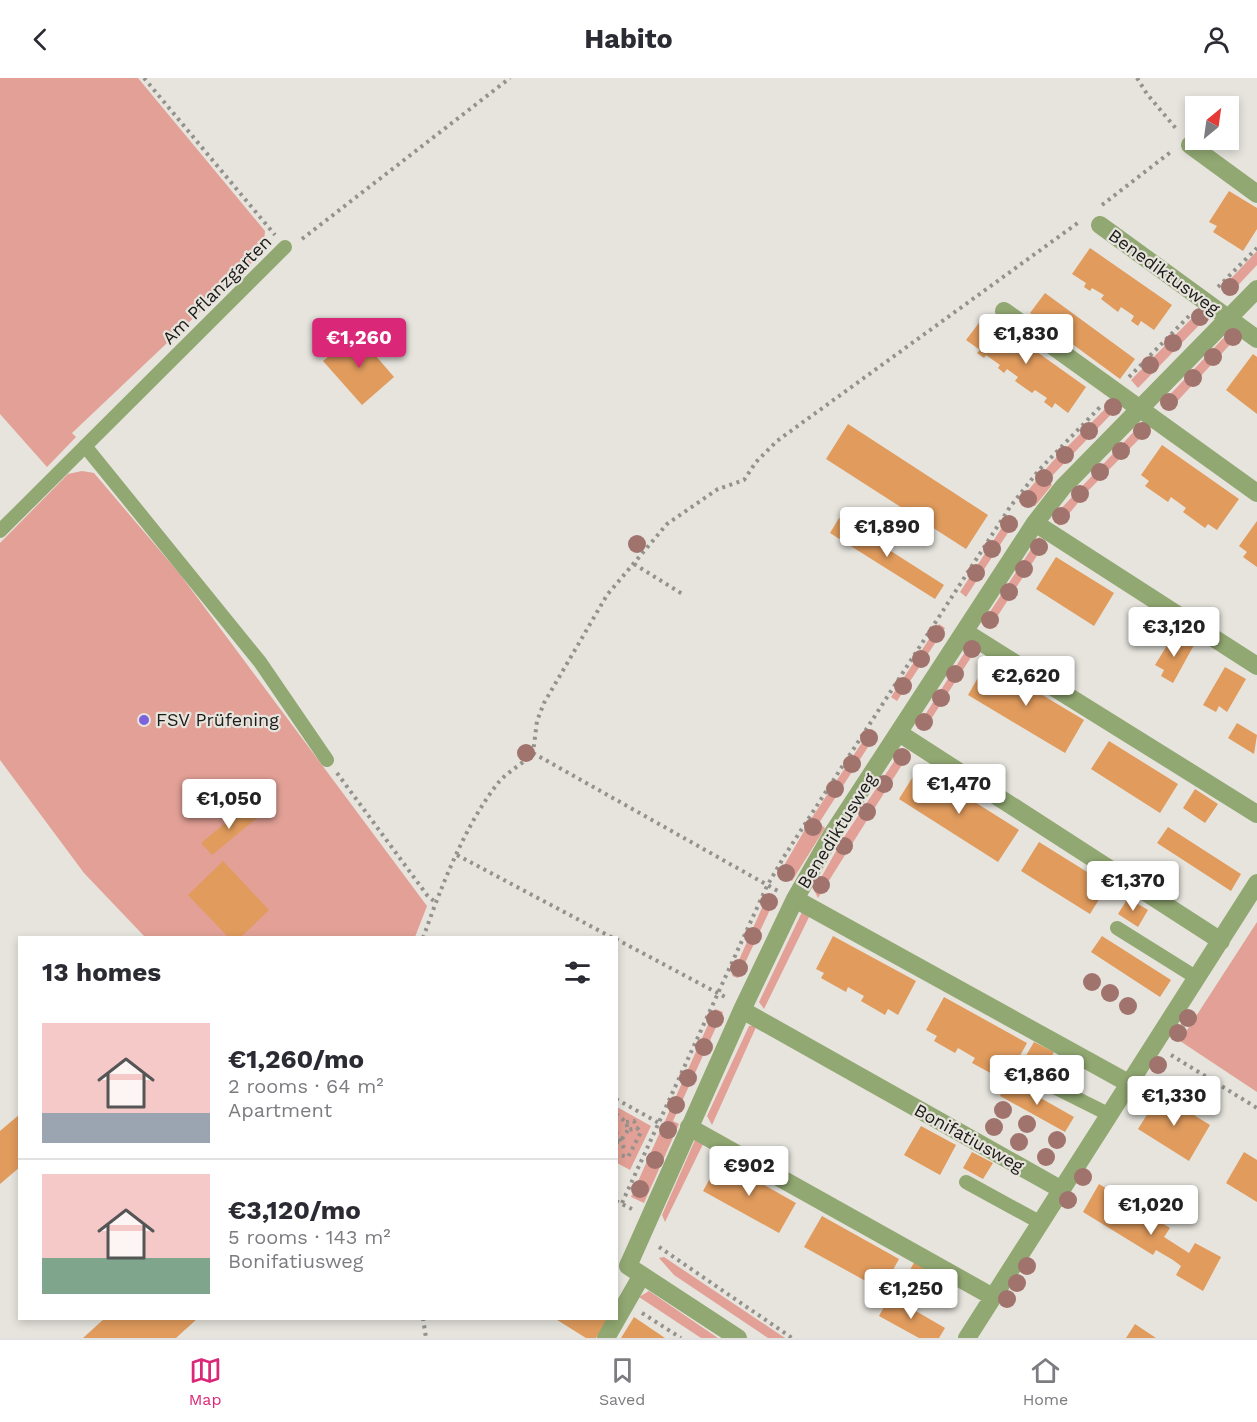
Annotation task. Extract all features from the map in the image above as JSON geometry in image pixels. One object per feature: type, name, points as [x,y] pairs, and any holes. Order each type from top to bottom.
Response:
[{"type":"street","points":[[1196,150],[1257,194]]},
{"type":"street","name":"Benediktusweg","points":[[1095,217],[1257,339]]},
{"type":"street","name":"Benediktusweg","points":[[618,1317],[626,1303],[648,1218],[795,899],[831,836],[1035,523],[1063,487],[1257,289]]},
{"type":"street","points":[[1004,311],[1257,493]]},
{"type":"street","points":[[1035,523],[1257,666]]},
{"type":"street","points":[[965,632],[1134,735],[1257,814]]},
{"type":"street","points":[[899,733],[1221,941]]},
{"type":"street","points":[[967,1338],[1257,883]]},
{"type":"street","name":"Benediktusweg","points":[[795,899],[1130,1084]]},
{"type":"street","name":"Bonifatiusweg","points":[[743,1008],[876,1086],[1062,1190]]},
{"type":"street","points":[[689,1127],[993,1297]]},
{"type":"street","points":[[635,1270],[738,1338]]},
{"type":"street","name":"Benediktusweg","points":[[606,1338],[616,1320]]},
{"type":"lane","name":"Am Pflanzgarten","points":[[0,531],[285,247]]},
{"type":"lane","points":[[86,446],[260,662],[327,760]]},
{"type":"lane","points":[[1117,928],[1197,978]]},
{"type":"lane","points":[[1022,1071],[1110,1115]]},
{"type":"lane","points":[[966,1182],[1041,1223]]},
{"type":"path","points":[[144,78],[285,247]]},
{"type":"path","name":"Am Pflanzgarten","points":[[285,247],[310,235],[510,78]]},
{"type":"path","points":[[1137,78],[1147,94],[1185,140]]},
{"type":"path","points":[[424,936],[435,902],[457,855],[498,783],[534,753],[537,721],[544,703],[607,595],[667,524],[718,489],[744,480],[756,462],[777,441],[1095,217],[1178,147],[1185,146]]},
{"type":"path","points":[[634,564],[684,595]]},
{"type":"path","points":[[534,753],[767,886],[795,899]]},
{"type":"path","points":[[327,760],[427,896],[435,902]]},
{"type":"path","points":[[457,855],[611,936]]},
{"type":"path","points":[[618,940],[743,1008]]},
{"type":"path","points":[[1155,1045],[1257,1108]]},
{"type":"path","points":[[618,1101],[659,1123],[619,1202],[648,1218],[660,1249],[792,1338]]},
{"type":"path","points":[[618,1116],[626,1122],[628,1130]]},
{"type":"path","points":[[618,1154],[628,1157],[641,1132],[634,1121],[626,1122]]},
{"type":"path","points":[[624,1148],[618,1142],[628,1130],[637,1128]]},
{"type":"path","points":[[626,1303],[681,1338]]},
{"type":"path","points":[[423,1320],[426,1338]]},
{"type":"shaded area","points":[[0,78],[138,78],[265,231],[263,252],[72,433],[76,437],[47,467],[0,414]]},
{"type":"shaded area","points":[[1257,251],[1257,265],[1228,296],[1221,289]]},
{"type":"shaded area","points":[[1203,307],[1210,314],[1138,388],[1131,380]]},
{"type":"shaded area","points":[[1231,330],[1238,336],[1170,409],[1163,402]]},
{"type":"shaded area","points":[[1114,400],[1120,405],[1048,480],[1052,485],[1035,506],[1019,501],[1052,462]]},
{"type":"shaded area","points":[[1144,421],[1151,427],[1086,493],[1059,526],[1054,516]]},
{"type":"shaded area","name":"FSV Prüfening","points":[[82,471],[94,473],[179,573],[427,906],[415,936],[144,936],[84,873],[0,760],[0,543],[68,474]]},
{"type":"shaded area","points":[[1008,518],[1015,522],[966,597],[960,592]]},
{"type":"shaded area","points":[[1039,537],[1046,542],[991,626],[984,621]]},
{"type":"shaded area","points":[[939,624],[945,628],[897,701],[891,697]]},
{"type":"shaded area","points":[[970,644],[977,648],[924,730],[918,726]]},
{"type":"shaded area","points":[[871,729],[877,733],[819,823],[825,828],[792,881],[778,876],[811,819]]},
{"type":"shaded area","points":[[903,748],[910,752],[818,898],[814,890],[844,837]]},
{"type":"shaded area","points":[[768,894],[776,897],[738,978],[732,976]]},
{"type":"shaded area","points":[[802,912],[811,913],[764,1009],[759,1002]]},
{"type":"shaded area","points":[[1257,922],[1257,1092],[1180,1041]]},
{"type":"shaded area","points":[[715,1009],[723,1012],[673,1121],[679,1124],[644,1203],[631,1197]]},
{"type":"shaded area","points":[[757,1025],[712,1125],[707,1116],[749,1026]]},
{"type":"shaded area","points":[[618,1108],[651,1126],[630,1170],[618,1164]]},
{"type":"shaded area","points":[[695,1140],[705,1140],[665,1222],[662,1215]]},
{"type":"shaded area","points":[[664,1257],[785,1338],[768,1338],[674,1275],[659,1258]]},
{"type":"shaded area","points":[[649,1291],[718,1338],[701,1338],[639,1297]]},
{"type":"building","points":[[1229,191],[1257,208],[1257,229],[1243,251],[1213,232],[1217,226],[1209,222]]},
{"type":"building","points":[[1090,248],[1172,305],[1154,330],[1141,321],[1138,326],[1131,321],[1134,316],[1121,307],[1118,312],[1101,299],[1104,295],[1092,288],[1090,291],[1084,287],[1086,283],[1072,274]]},
{"type":"building","points":[[1045,293],[1135,359],[1120,379],[1030,313]]},
{"type":"building","points":[[985,315],[1086,387],[1068,413],[1055,403],[1052,408],[1044,402],[1047,398],[1035,390],[1032,393],[1015,381],[1018,377],[1007,369],[1004,373],[998,368],[1000,365],[986,355],[984,358],[977,353],[980,350],[966,340]]},
{"type":"building","points":[[356,333],[394,377],[362,405],[323,361]]},
{"type":"building","points":[[1253,354],[1257,357],[1257,414],[1226,390]]},
{"type":"building","points":[[848,424],[988,515],[966,549],[826,459]]},
{"type":"building","points":[[1162,445],[1239,499],[1217,530],[1208,524],[1205,528],[1183,512],[1186,508],[1171,497],[1168,502],[1145,486],[1149,481],[1141,475]]},
{"type":"building","points":[[839,518],[944,585],[935,599],[830,533]]},
{"type":"building","points":[[1257,521],[1257,567],[1243,557],[1247,552],[1239,546]]},
{"type":"building","points":[[1056,557],[1114,593],[1094,626],[1036,589]]},
{"type":"building","points":[[1174,634],[1194,645],[1173,683],[1161,676],[1164,670],[1155,665]]},
{"type":"building","points":[[987,662],[1084,720],[1065,753],[968,695]]},
{"type":"building","points":[[1225,667],[1246,679],[1227,712],[1219,706],[1216,712],[1203,705]]},
{"type":"building","points":[[1237,723],[1257,735],[1254,754],[1228,738]]},
{"type":"building","points":[[1109,741],[1178,784],[1160,813],[1091,769]]},
{"type":"building","points":[[919,767],[1019,830],[998,862],[899,799]]},
{"type":"building","points":[[1195,789],[1218,804],[1205,823],[1183,808]]},
{"type":"building","points":[[246,806],[257,818],[212,855],[201,843]]},
{"type":"building","points":[[1168,827],[1241,874],[1231,891],[1157,843]]},
{"type":"building","points":[[1039,842],[1108,885],[1090,914],[1021,871]]},
{"type":"building","points":[[223,861],[269,910],[242,936],[227,936],[188,895]]},
{"type":"building","points":[[1128,898],[1148,910],[1138,927],[1118,914]]},
{"type":"building","points":[[833,936],[916,981],[898,1015],[888,1009],[885,1015],[861,1001],[864,996],[848,987],[846,992],[821,978],[824,973],[816,969]]},
{"type":"building","points":[[1102,936],[1171,980],[1160,997],[1091,952]]},
{"type":"building","points":[[944,997],[1027,1043],[1009,1076],[999,1071],[996,1076],[972,1063],[975,1058],[958,1048],[955,1053],[934,1041],[937,1036],[926,1030]]},
{"type":"building","points":[[1034,1042],[1054,1052],[1044,1070],[1024,1059]]},
{"type":"building","points":[[1009,1080],[1074,1117],[1065,1132],[1000,1096]]},
{"type":"building","points":[[1160,1094],[1210,1125],[1189,1161],[1138,1129]]},
{"type":"building","points":[[18,1116],[18,1169],[0,1184],[0,1131]]},
{"type":"building","points":[[921,1126],[956,1145],[940,1175],[904,1155]]},
{"type":"building","points":[[972,1152],[993,1163],[983,1179],[963,1168]]},
{"type":"building","points":[[1244,1152],[1257,1160],[1257,1202],[1226,1183]]},
{"type":"building","points":[[720,1160],[796,1203],[779,1233],[703,1191]]},
{"type":"building","points":[[1099,1184],[1170,1228],[1164,1237],[1189,1253],[1195,1243],[1221,1257],[1203,1291],[1176,1275],[1181,1266],[1173,1260],[1156,1250],[1153,1255],[1083,1212]]},
{"type":"building","points":[[822,1216],[899,1259],[882,1290],[804,1247]]},
{"type":"building","points":[[915,1261],[934,1272],[926,1285],[907,1275]]},
{"type":"building","points":[[890,1296],[945,1328],[939,1338],[919,1338],[879,1316]]},
{"type":"building","points":[[634,1317],[665,1338],[621,1338]]},
{"type":"building","points":[[103,1320],[196,1320],[176,1338],[83,1338]]},
{"type":"building","points":[[557,1320],[607,1320],[596,1338],[586,1338]]},
{"type":"building","points":[[1135,1324],[1156,1338],[1126,1338]]},
{"type":"place","name":"FSV Prüfening","points":[[144,720]]}]
